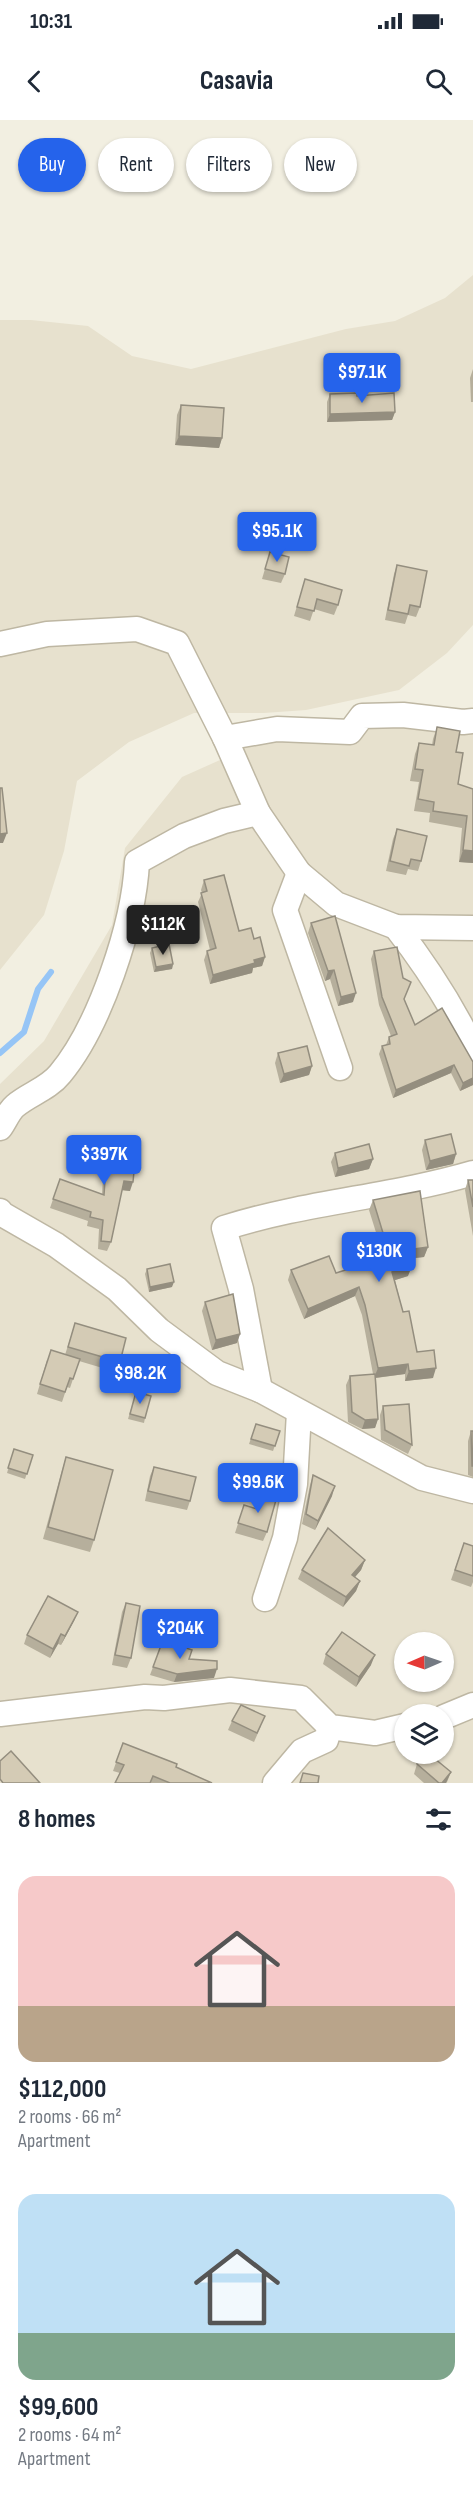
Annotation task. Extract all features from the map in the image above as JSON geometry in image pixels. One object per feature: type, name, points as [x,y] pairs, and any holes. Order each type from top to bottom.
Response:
[{"type":"street","points":[[0,644],[47,634],[137,629],[177,643],[225,738],[258,813],[299,873],[336,904],[396,927],[473,928]]},
{"type":"street","points":[[225,738],[277,729],[350,732],[362,716],[403,715],[463,722],[473,721]]},
{"type":"street","points":[[0,1128],[14,1106],[46,1087],[60,1074],[88,1032],[115,964],[136,887],[137,862],[184,836],[224,821],[258,813]]},
{"type":"street","points":[[299,873],[285,910],[340,1068]]},
{"type":"street","points":[[396,927],[414,950],[471,1041]]},
{"type":"street","points":[[260,1390],[241,1289],[224,1228],[253,1218],[430,1185],[473,1173]]},
{"type":"street","points":[[0,1211],[56,1245],[117,1289],[159,1330],[217,1373],[260,1390],[422,1478],[473,1491]]},
{"type":"street","points":[[265,1599],[285,1538],[295,1484],[299,1412]]},
{"type":"street","points":[[0,1714],[230,1690],[301,1698],[330,1727],[375,1733],[394,1729]]},
{"type":"street","points":[[454,1713],[473,1705]]},
{"type":"street","points":[[274,1783],[302,1751],[326,1740],[330,1727]]},
{"type":"shaded area","points":[[473,275],[473,625],[447,653],[399,690],[306,710],[264,713],[194,713],[129,742],[77,781],[64,851],[44,915],[0,970],[0,320],[31,320],[88,326],[132,356],[191,369],[346,329],[395,321],[445,298]]},
{"type":"shaded area","points":[[362,726],[473,731],[473,1783],[0,1783],[0,1084],[44,1041],[112,925],[125,848],[182,777],[220,760],[252,741]]},
{"type":"building","points":[[357,393],[357,396],[394,393],[395,412],[330,414],[330,394]]},
{"type":"building","points":[[181,405],[224,408],[222,438],[179,436]]},
{"type":"building","points":[[270,552],[289,557],[285,574],[265,569]]},
{"type":"building","points":[[397,565],[427,571],[420,607],[410,605],[408,614],[388,610]]},
{"type":"building","points":[[305,579],[342,590],[338,605],[317,599],[314,611],[297,607]]},
{"type":"building","points":[[437,727],[460,731],[456,752],[463,753],[458,784],[473,789],[473,851],[463,850],[467,816],[433,811],[434,802],[418,799],[423,770],[415,769],[419,743],[434,745]]},
{"type":"building","points":[[0,788],[2,788],[7,833],[0,834]]},
{"type":"building","points":[[397,829],[427,836],[421,861],[411,859],[409,866],[390,861]]},
{"type":"building","points":[[224,875],[239,931],[251,928],[254,939],[260,937],[265,957],[254,960],[255,963],[213,975],[207,951],[216,948],[201,893],[207,891],[204,880]]},
{"type":"building","points":[[335,916],[356,993],[341,997],[334,970],[328,971],[311,923]]},
{"type":"building","points":[[169,944],[173,964],[156,967],[152,948]]},
{"type":"building","points":[[397,947],[403,978],[411,982],[404,999],[415,1025],[442,1008],[473,1062],[473,1078],[463,1083],[454,1065],[396,1090],[382,1046],[390,1044],[389,1037],[397,1034],[382,997],[374,951]]},
{"type":"building","points":[[307,1046],[312,1066],[284,1074],[278,1053]]},
{"type":"building","points":[[451,1134],[456,1154],[430,1161],[425,1140]]},
{"type":"building","points":[[108,1138],[137,1140],[133,1182],[124,1181],[111,1242],[101,1241],[103,1220],[90,1217],[91,1212],[53,1199],[60,1179],[104,1195]]},
{"type":"building","points":[[369,1144],[373,1159],[338,1168],[335,1153]]},
{"type":"building","points":[[468,1180],[473,1180],[473,1207]]},
{"type":"building","points":[[420,1191],[428,1247],[406,1250],[412,1266],[392,1272],[403,1312],[409,1311],[417,1352],[434,1350],[436,1368],[409,1371],[408,1364],[378,1368],[359,1287],[308,1309],[291,1270],[329,1256],[336,1273],[390,1256],[373,1200]]},
{"type":"building","points":[[170,1264],[174,1282],[150,1287],[147,1269]]},
{"type":"building","points":[[233,1294],[240,1334],[216,1340],[205,1302]]},
{"type":"building","points":[[75,1323],[126,1338],[120,1362],[68,1347]]},
{"type":"building","points":[[51,1350],[80,1359],[73,1379],[70,1378],[65,1392],[40,1384]]},
{"type":"building","points":[[375,1374],[378,1419],[365,1420],[352,1412],[350,1376]]},
{"type":"building","points":[[136,1392],[151,1396],[145,1418],[130,1414]]},
{"type":"building","points":[[409,1404],[412,1445],[385,1430],[383,1406]]},
{"type":"building","points":[[256,1424],[280,1431],[275,1446],[251,1439]]},
{"type":"building","points":[[471,1431],[473,1431],[473,1466],[472,1466]]},
{"type":"building","points":[[14,1449],[33,1455],[27,1474],[8,1468]]},
{"type":"building","points":[[66,1457],[113,1470],[94,1540],[48,1527]]},
{"type":"building","points":[[154,1467],[196,1477],[190,1501],[148,1491]]},
{"type":"building","points":[[313,1475],[335,1486],[318,1521],[306,1514]]},
{"type":"building","points":[[261,1495],[276,1500],[267,1532],[238,1523],[244,1505],[257,1509]]},
{"type":"building","points":[[328,1528],[365,1560],[352,1575],[360,1581],[346,1597],[302,1570]]},
{"type":"building","points":[[464,1543],[473,1546],[473,1576],[455,1570]]},
{"type":"building","points":[[48,1596],[78,1612],[65,1636],[61,1634],[53,1649],[27,1635]]},
{"type":"building","points":[[126,1603],[140,1606],[131,1658],[115,1655]]},
{"type":"building","points":[[342,1632],[375,1655],[359,1677],[326,1654]]},
{"type":"building","points":[[163,1640],[192,1650],[189,1659],[217,1661],[217,1669],[177,1674],[153,1667]]},
{"type":"building","points":[[241,1705],[265,1716],[257,1733],[232,1721]]},
{"type":"building","points":[[123,1743],[177,1764],[176,1767],[212,1783],[170,1783],[153,1776],[150,1783],[115,1783],[124,1765],[116,1762]]},
{"type":"building","points":[[11,1751],[40,1783],[3,1783],[0,1779],[0,1761]]},
{"type":"building","points":[[417,1764],[441,1764],[451,1772],[442,1783],[439,1783]]},
{"type":"building","points":[[303,1773],[319,1776],[318,1783],[300,1783]]},
{"type":"waterway","points":[[0,1053],[24,1032],[38,989],[51,972]]}]
